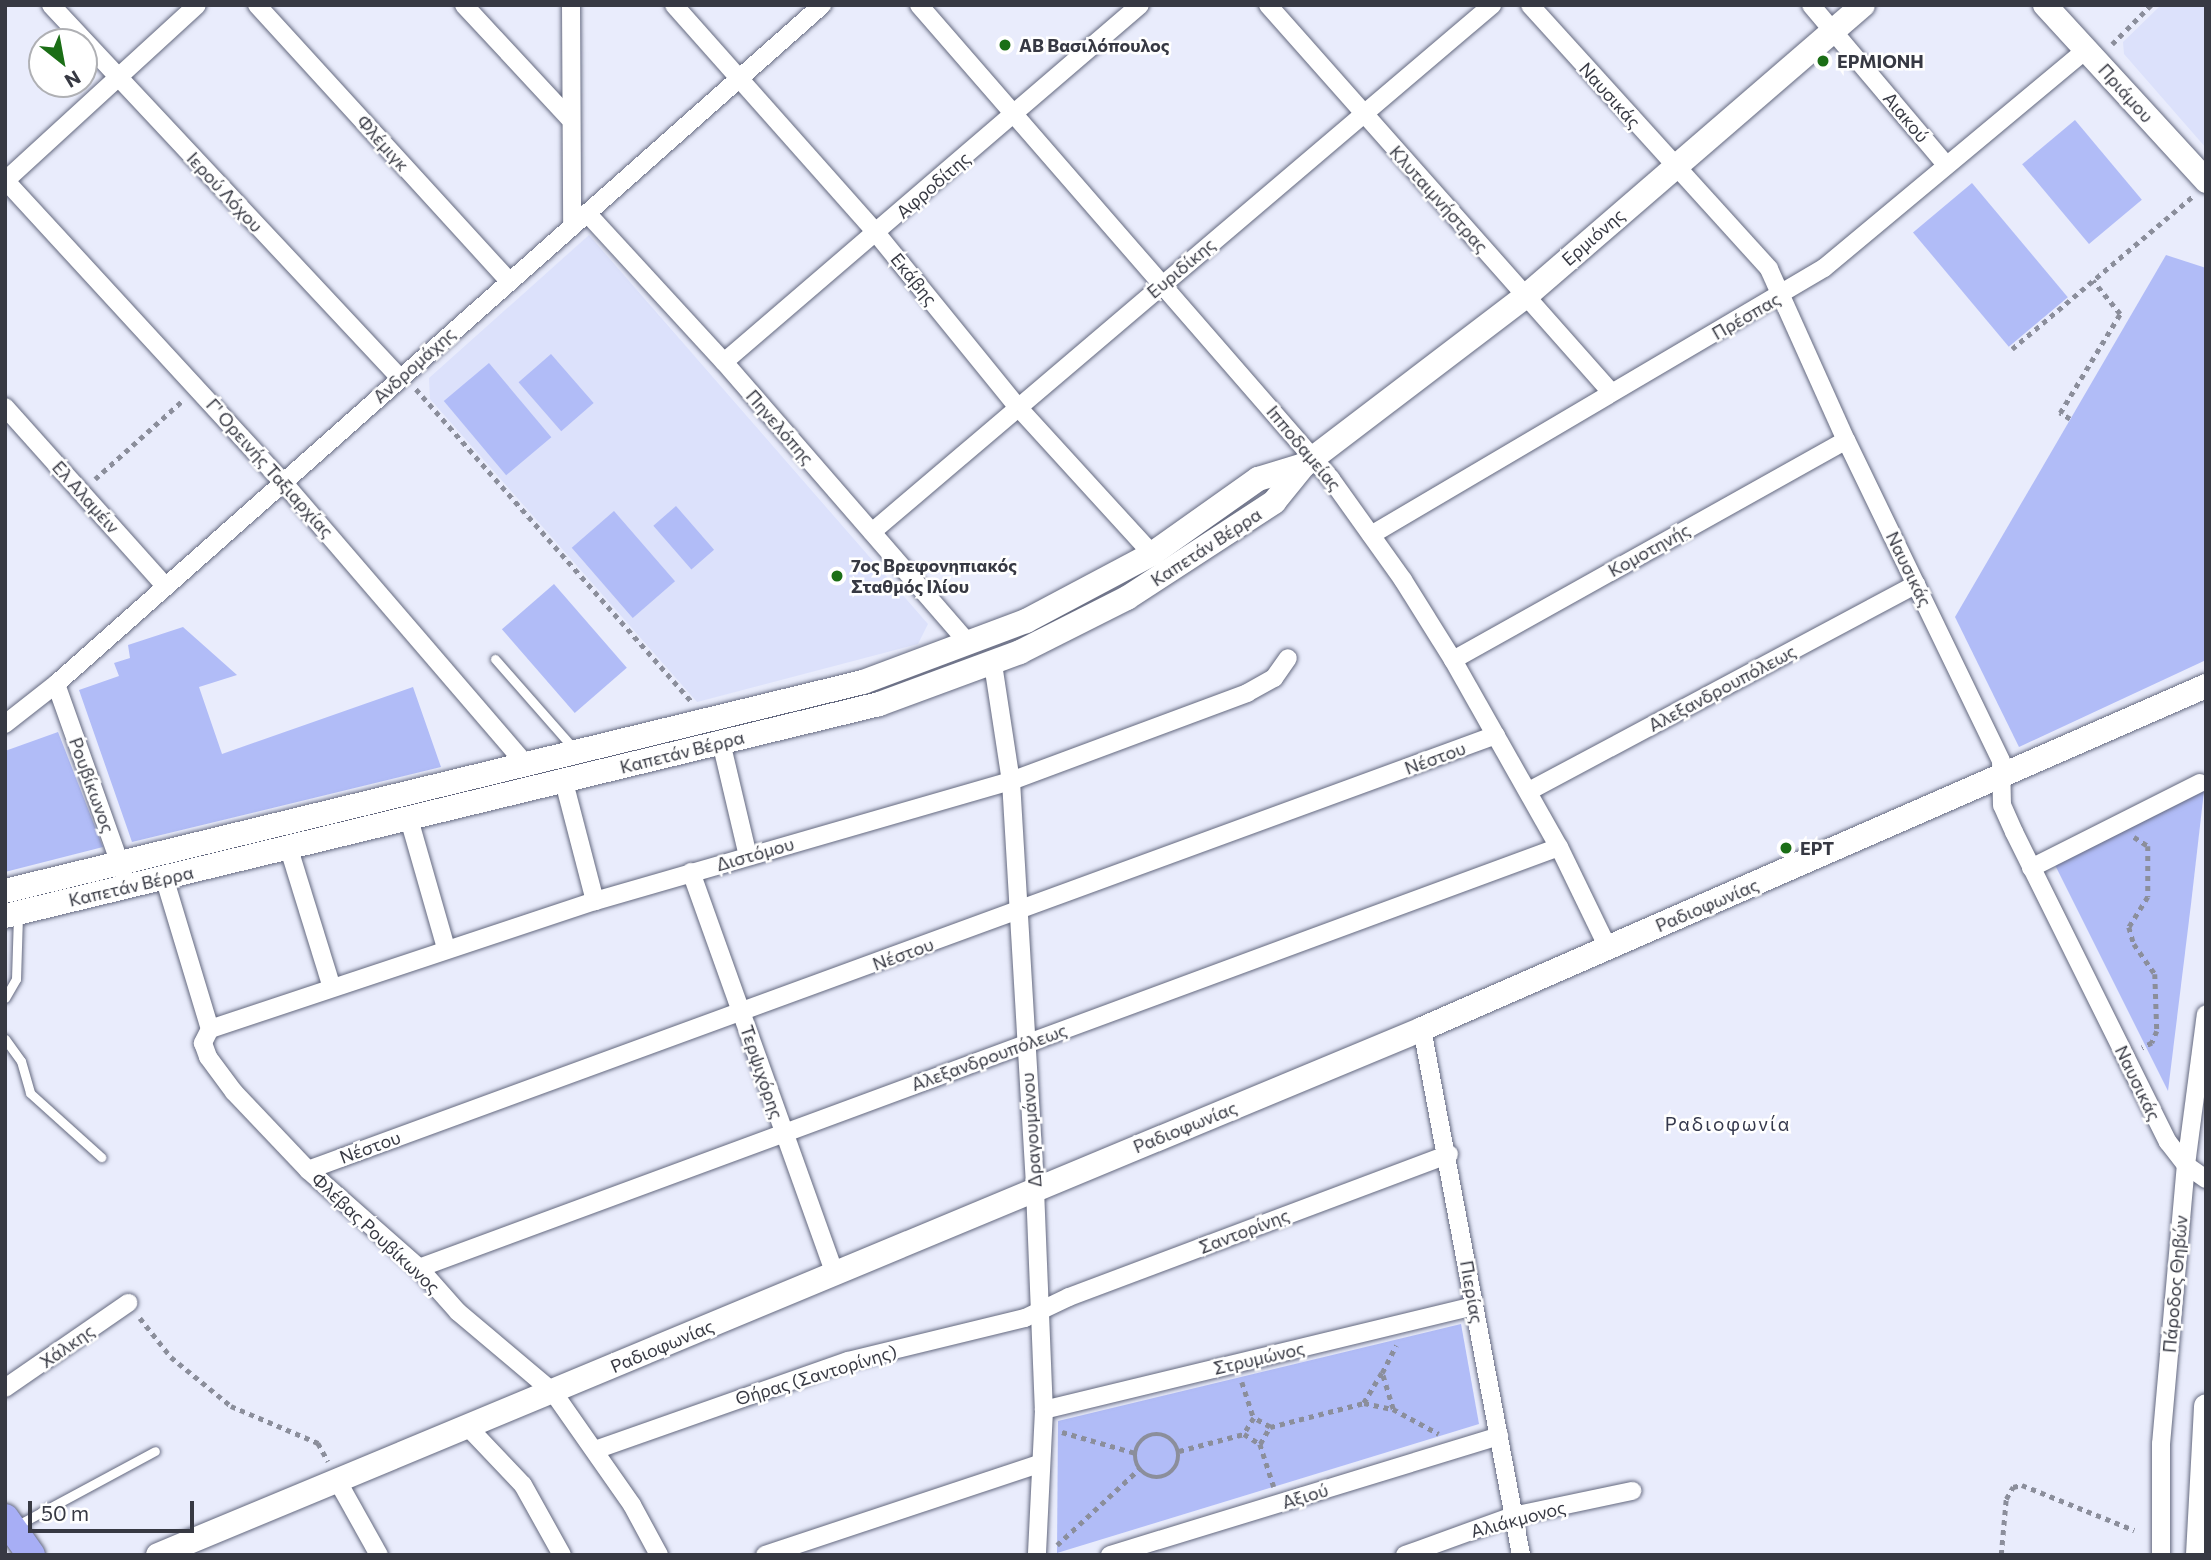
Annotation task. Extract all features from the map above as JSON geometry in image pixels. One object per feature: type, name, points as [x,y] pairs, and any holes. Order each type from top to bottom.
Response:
[{"type":"main road","points":[[9,1523],[31,1555]]},
{"type":"street","name":"Ιερού Λόχου","points":[[51,5],[400,378]]},
{"type":"street","points":[[5,181],[197,5]]},
{"type":"street","name":"Φλέμιγκ","points":[[257,5],[509,281]]},
{"type":"street","points":[[464,5],[569,118]]},
{"type":"street","points":[[571,5],[569,118],[572,226]]},
{"type":"street","name":"Εκάβης","points":[[674,5],[877,234],[1017,406],[1152,554]]},
{"type":"street","name":"Ανδρομάχης","points":[[5,724],[56,684],[822,5]]},
{"type":"street","name":"Ιπποδαμείας","points":[[919,5],[1162,285],[1371,534],[1453,660],[1529,791],[1608,948]]},
{"type":"street","name":"Αφροδίτης","points":[[724,362],[877,234],[1140,5]]},
{"type":"street","name":"Κλυταιμνήστρας","points":[[1268,5],[1611,392]]},
{"type":"street","name":"Ευριδίκης","points":[[872,532],[1492,5]]},
{"type":"street","name":"Ναυσικάς","points":[[1530,5],[1769,269],[1846,440],[2001,761],[2002,805],[2031,868],[2168,1142],[2186,1165],[2206,1180]]},
{"type":"street","name":"Αιακού","points":[[1811,5],[1946,165]]},
{"type":"street","name":"Ερμιόνης","points":[[1309,461],[1526,296],[1863,5]]},
{"type":"street","name":"Πριάμου","points":[[2045,5],[2095,58],[2201,188]]},
{"type":"street","name":"Πρέσπας","points":[[1371,534],[1611,392],[1783,295],[1824,268],[1946,165],[2095,58]]},
{"type":"street","name":"Γ' Ορεινής Ταξιαρχίας","points":[[5,181],[284,482],[496,723],[525,763]]},
{"type":"street","name":"Πηνελόπης","points":[[587,213],[724,362],[969,645]]},
{"type":"street","name":"Ελ Αλαμέιν","points":[[5,407],[166,587]]},
{"type":"street","name":"Κομοτηνής","points":[[1453,660],[1846,440]]},
{"type":"street","name":"Καπετάν Βέρρα","points":[[12,915],[40,895],[94,881],[120,862],[863,682],[969,645],[1026,621],[1152,554],[1258,479],[1309,461]]},
{"type":"street","name":"Καπετάν Βέρρα","points":[[94,881],[128,887],[879,704],[993,664],[1177,568],[1274,502],[1309,461]]},
{"type":"street","name":"Αλεξανδρουπόλεως","points":[[1529,791],[1916,584]]},
{"type":"street","name":"Διστόμου","points":[[210,1030],[446,948],[594,901],[1011,781],[1247,694],[1274,678],[1288,658]]},
{"type":"street","name":"Δραγουμάνου","points":[[993,664],[1011,781],[1035,1189],[1043,1418],[1037,1555]]},
{"type":"street","name":"Ρουβίκωνος","points":[[56,684],[128,887]]},
{"type":"street","name":"Ραδιοφωνίας","points":[[158,1555],[1422,1029],[2206,686]]},
{"type":"street","name":"Νέστου","points":[[308,1170],[1019,913],[1496,735]]},
{"type":"street","points":[[721,742],[748,856]]},
{"type":"street","points":[[564,782],[594,901]]},
{"type":"street","points":[[2031,868],[2200,783]]},
{"type":"street","points":[[409,819],[446,948]]},
{"type":"street","name":"Αλεξανδρουπόλεως","points":[[419,1268],[1559,847]]},
{"type":"street","points":[[289,849],[332,988]]},
{"type":"street","name":"Τερψιχόρης","points":[[691,872],[834,1272]]},
{"type":"street","name":"Φλέβας Ρουβίκωνος","points":[[164,877],[210,1030],[203,1043],[208,1057],[234,1092],[308,1170],[419,1268],[458,1312],[553,1392],[595,1450],[659,1555]]},
{"type":"street","name":"Καπετάν Βέρρα","points":[[5,891],[40,895]]},
{"type":"street","name":"Πάροδος Θηβών","points":[[2161,1555],[2161,1444],[2186,1165],[2206,1014]]},
{"type":"street","name":"Πιερίας","points":[[1422,1029],[1449,1154],[1474,1307],[1521,1555]]},
{"type":"street","name":"Σαντορίνης","points":[[1040,1312],[1449,1154]]},
{"type":"street","name":"Χάλκης","points":[[5,1388],[128,1303]]},
{"type":"street","name":"Στρυμώνος","points":[[1043,1418],[1236,1364],[1474,1307]]},
{"type":"street","name":"Θήρας (Σαντορίνης)","points":[[595,1450],[848,1361],[1040,1312]]},
{"type":"street","points":[[2197,1555],[2206,1406]]},
{"type":"street","points":[[467,1426],[523,1485],[562,1555]]},
{"type":"street","name":"Αξιού","points":[[1110,1555],[1499,1436]]},
{"type":"street","points":[[765,1555],[1039,1464]]},
{"type":"street","points":[[337,1480],[379,1555]]},
{"type":"street","name":"Αλιάκμονος","points":[[1405,1555],[1513,1516],[1632,1491]]},
{"type":"lane","points":[[495,659],[575,751]]},
{"type":"lane","points":[[5,998],[16,979],[12,915]]},
{"type":"lane","points":[[5,1039],[21,1062],[30,1093],[101,1157]]},
{"type":"lane","points":[[9,1523],[155,1451]]},
{"type":"path","points":[[2095,58],[2151,5]]},
{"type":"path","points":[[2012,349],[2201,188]]},
{"type":"path","points":[[2070,419],[2060,413],[2120,314],[2093,282]]},
{"type":"path","points":[[400,378],[418,390],[706,720]]},
{"type":"path","points":[[90,482],[196,387]]},
{"type":"path","points":[[2112,828],[2148,846],[2148,897],[2129,927],[2134,944],[2155,974],[2157,1031],[2152,1043],[2141,1048]]},
{"type":"path","points":[[128,1303],[170,1357],[231,1406],[318,1443],[337,1480]]},
{"type":"path","points":[[1236,1364],[1254,1418],[1270,1427],[1364,1404],[1393,1409],[1464,1447]]},
{"type":"path","points":[[1364,1404],[1382,1373],[1393,1409]]},
{"type":"path","points":[[1043,1418],[1135,1453]]},
{"type":"path","points":[[1179,1451],[1244,1434],[1254,1418]]},
{"type":"path","points":[[1261,1444],[1270,1427]]},
{"type":"path","points":[[1244,1434],[1261,1444],[1280,1503]]},
{"type":"path","points":[[1152,1435],[1168,1437],[1179,1451],[1170,1474],[1153,1478],[1139,1469],[1135,1453],[1144,1438],[1152,1435]]},
{"type":"path","points":[[1046,1555],[1139,1469]]},
{"type":"path","points":[[2001,1555],[2006,1499],[2013,1487],[2022,1485],[2134,1530]]},
{"type":"shaded area","points":[[2161,5],[2206,5],[2206,148],[2124,54],[2123,42]]},
{"type":"shaded area","points":[[2075,120],[2142,200],[2089,244],[2022,164]]},
{"type":"shaded area","points":[[1972,183],[2068,297],[2009,347],[1913,232]]},
{"type":"shaded area","points":[[589,235],[928,624],[918,644],[697,702],[430,399],[429,378]]},
{"type":"shaded area","points":[[2166,255],[2206,268],[2206,660],[2019,747],[1955,617]]},
{"type":"shaded area","points":[[551,354],[594,403],[561,431],[519,382]]},
{"type":"shaded area","points":[[489,363],[551,437],[506,475],[444,401]]},
{"type":"shaded area","points":[[676,506],[714,550],[691,569],[653,526]]},
{"type":"shaded area","points":[[614,511],[675,581],[633,618],[572,548]]},
{"type":"shaded area","points":[[554,584],[627,668],[575,713],[502,629]]},
{"type":"shaded area","points":[[183,627],[237,675],[199,687],[222,754],[413,687],[441,767],[132,842],[79,690],[119,676],[114,663],[130,658],[128,645]]},
{"type":"shaded area","points":[[58,732],[103,847],[5,872],[5,751]]},
{"type":"shaded area","points":[[2204,791],[2191,904],[2168,1091],[2055,865]]},
{"type":"shaded area","points":[[1461,1324],[1479,1424],[1057,1553],[1058,1421]]},
{"type":"place","name":"ΑΒ Βασιλόπουλος","points":[[1005,45]]},
{"type":"place","name":"ΕΡΜΙΟΝΗ","points":[[1823,61]]},
{"type":"place","name":"7ος Βρεφονηπιακός Σταθμός Ιλίου","points":[[837,576]]},
{"type":"place","name":"ΕΡΤ","points":[[1786,848]]},
{"type":"district","name":"Ραδιοφωνία","points":[[1728,1124]]}]
